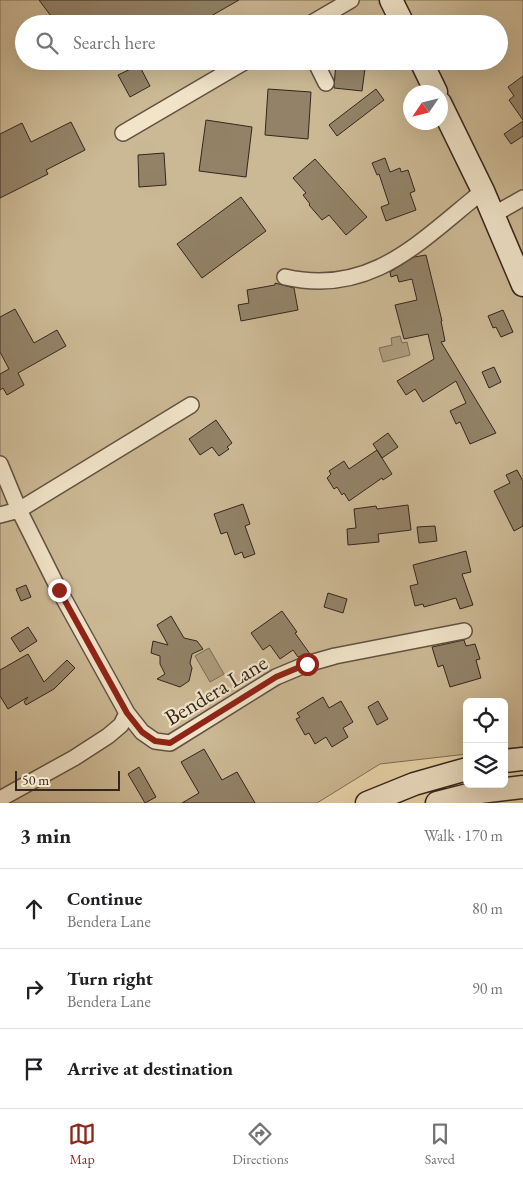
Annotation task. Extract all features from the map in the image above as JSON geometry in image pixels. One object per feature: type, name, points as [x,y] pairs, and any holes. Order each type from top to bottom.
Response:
[{"type":"street","points":[[325,15],[351,0]]},
{"type":"street","points":[[391,0],[398,15]]},
{"type":"street","points":[[123,133],[231,70]]},
{"type":"street","points":[[320,70],[326,83]]},
{"type":"street","points":[[425,70],[433,85]]},
{"type":"street","points":[[448,119],[483,191],[523,285]]},
{"type":"street","points":[[285,277],[301,280],[329,281],[353,278],[369,273],[388,264],[423,239],[483,191]]},
{"type":"street","points":[[492,215],[523,198]]},
{"type":"street","points":[[0,515],[19,510],[191,406]]},
{"type":"street","name":"Bendera Lane","points":[[0,465],[19,510],[59,590],[127,713],[142,732],[155,741],[170,743],[276,677],[307,664],[335,656],[464,632]]},
{"type":"street","points":[[0,799],[74,758],[108,736],[121,725],[127,713]]},
{"type":"street","points":[[508,761],[523,759]]},
{"type":"street","points":[[367,803],[414,784],[463,770]]},
{"type":"street","points":[[437,803],[480,792],[523,786]]},
{"type":"shaded area","points":[[0,0],[523,0],[523,747],[508,749],[508,698],[463,698],[463,754],[380,764],[317,803],[0,803]]},
{"type":"shaded area","points":[[400,336],[402,343],[407,342],[410,355],[383,362],[379,348],[392,345],[391,338]]},
{"type":"shaded area","points":[[209,648],[224,674],[210,682],[195,656]]},
{"type":"building","points":[[39,0],[239,0],[213,15],[50,15]]},
{"type":"building","points":[[128,70],[142,70],[150,86],[130,97],[118,75]]},
{"type":"building","points":[[335,70],[365,70],[362,91],[334,88]]},
{"type":"building","points":[[523,76],[523,120],[509,100],[514,96],[508,87]]},
{"type":"building","points":[[268,89],[311,92],[308,139],[265,135]]},
{"type":"building","points":[[376,89],[384,100],[337,136],[329,125]]},
{"type":"building","points":[[206,120],[252,127],[246,177],[199,171]]},
{"type":"building","points":[[523,121],[523,136],[511,144],[504,134]]},
{"type":"building","points":[[71,122],[85,150],[46,170],[48,174],[0,198],[0,134],[22,123],[31,142]]},
{"type":"building","points":[[164,153],[166,185],[139,187],[138,155]]},
{"type":"building","points":[[385,158],[390,172],[400,168],[401,172],[408,170],[415,191],[410,193],[416,210],[386,221],[381,207],[389,204],[379,174],[377,175],[372,163]]},
{"type":"building","points":[[315,159],[367,217],[346,235],[329,215],[322,220],[303,195],[306,193],[293,178]]},
{"type":"building","points":[[241,197],[266,231],[202,278],[177,244]]},
{"type":"building","points":[[426,255],[442,321],[445,341],[441,342],[496,433],[470,444],[460,422],[456,424],[450,411],[466,403],[456,381],[423,402],[415,389],[406,395],[397,381],[434,359],[428,334],[404,339],[395,305],[417,300],[412,279],[399,282],[397,275],[391,277],[390,272],[414,257]]},
{"type":"building","points":[[275,283],[294,288],[298,310],[241,321],[238,305],[249,303],[247,290],[275,285]]},
{"type":"building","points":[[15,309],[34,343],[57,330],[66,346],[18,373],[24,385],[7,395],[3,388],[0,390],[0,374],[9,369],[0,352],[0,317]]},
{"type":"building","points":[[503,310],[513,332],[501,337],[496,327],[493,328],[488,316]]},
{"type":"building","points":[[494,367],[501,382],[489,388],[482,372]]},
{"type":"building","points":[[216,420],[232,443],[227,447],[229,449],[219,456],[212,447],[200,455],[189,439]]},
{"type":"building","points":[[388,433],[398,447],[382,458],[373,444]]},
{"type":"building","points":[[377,450],[392,474],[383,480],[382,478],[349,501],[337,487],[334,489],[327,478],[331,474],[329,471],[344,461],[349,469]]},
{"type":"building","points":[[517,470],[523,481],[523,526],[514,531],[494,491],[510,483],[506,475]]},
{"type":"building","points":[[243,504],[250,524],[245,526],[255,554],[244,558],[242,552],[235,555],[227,532],[221,534],[214,514]]},
{"type":"building","points":[[408,505],[411,530],[378,534],[379,542],[348,545],[347,529],[356,528],[354,509],[376,506],[377,509]]},
{"type":"building","points":[[435,526],[437,541],[419,543],[417,527]]},
{"type":"building","points":[[466,551],[471,572],[462,574],[473,605],[460,609],[456,598],[424,607],[423,604],[415,606],[410,586],[418,584],[413,565]]},
{"type":"building","points":[[26,585],[31,597],[21,601],[16,589]]},
{"type":"building","points":[[328,593],[347,599],[343,613],[324,607]]},
{"type":"building","points":[[282,611],[310,654],[298,657],[293,650],[280,659],[270,645],[263,650],[251,633]]},
{"type":"building","points":[[171,616],[184,638],[197,641],[203,649],[192,654],[190,663],[192,668],[189,681],[180,687],[157,679],[165,674],[160,664],[160,656],[151,653],[153,641],[168,645],[157,625]]},
{"type":"building","points":[[28,627],[37,641],[20,652],[11,638]]},
{"type":"building","points":[[464,640],[466,646],[475,644],[480,659],[476,660],[481,678],[450,687],[443,665],[438,667],[432,647]]},
{"type":"building","points":[[28,654],[44,682],[67,660],[75,668],[54,689],[26,705],[24,702],[28,697],[8,709],[0,696],[0,670]]},
{"type":"building","points":[[323,697],[329,708],[341,701],[353,722],[343,728],[348,737],[332,747],[326,737],[315,744],[309,733],[305,735],[296,719],[300,717],[297,713]]},
{"type":"building","points":[[378,701],[388,719],[377,725],[368,707]]},
{"type":"building","points":[[204,749],[222,780],[237,772],[255,803],[182,803],[199,793],[181,762]]},
{"type":"building","points":[[139,767],[156,797],[145,803],[128,774]]},
{"type":"route","points":[[59,590],[127,713],[142,732],[155,741],[170,743],[276,677],[307,664]]}]
